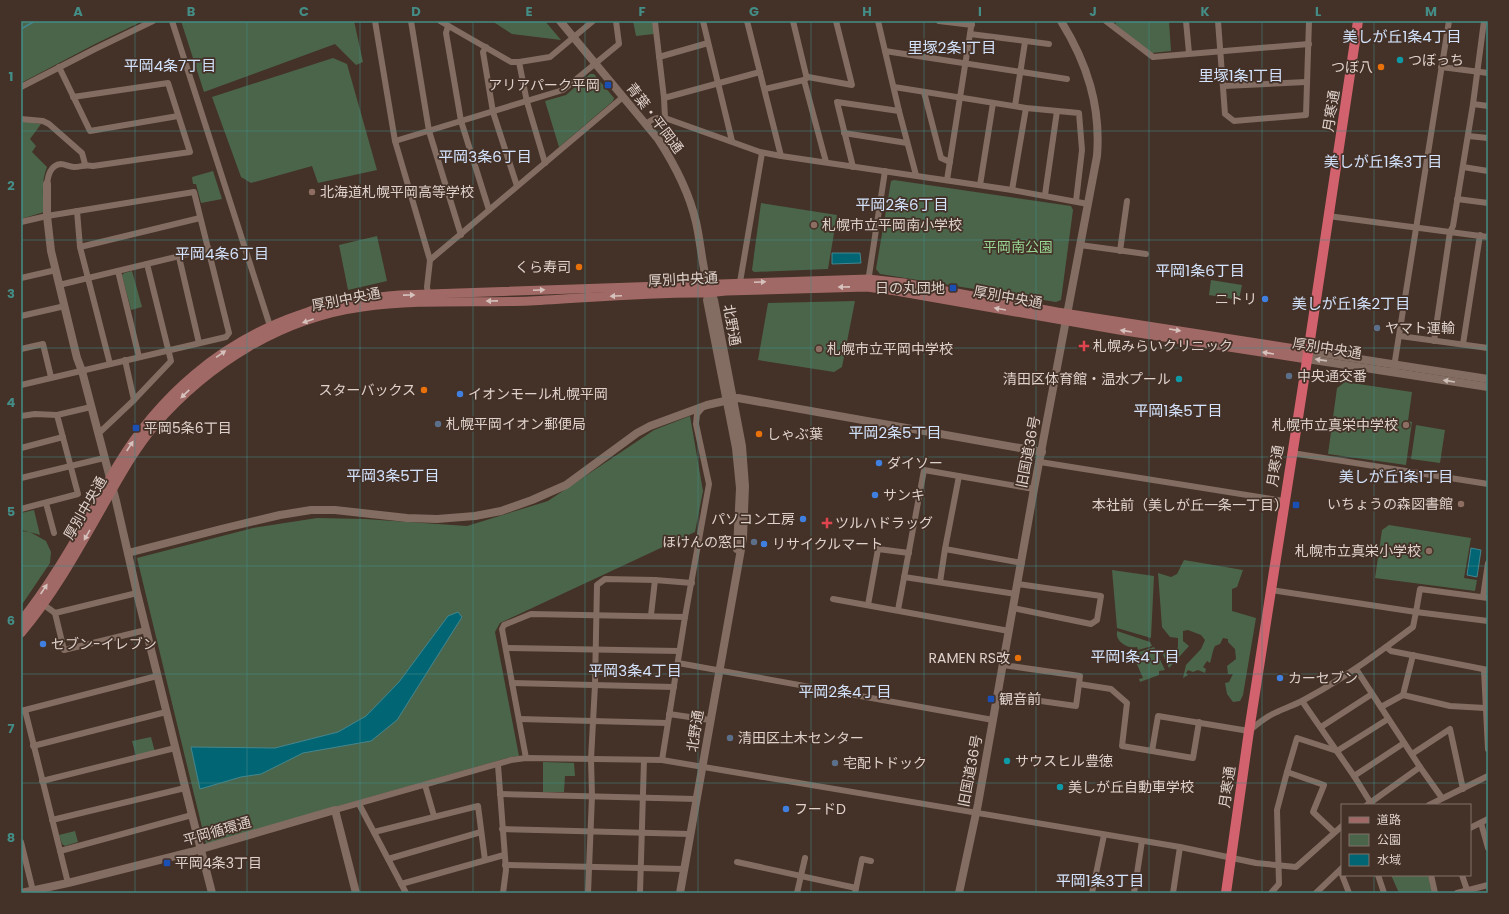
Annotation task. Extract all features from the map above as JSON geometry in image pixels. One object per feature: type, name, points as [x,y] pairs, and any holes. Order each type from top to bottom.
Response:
[{"type":"highway","name":"月寒通","points":[[1226,893],[1248,731],[1308,355],[1358,21]]},
{"type":"main road","name":"厚別中央通","points":[[21,633],[62,578],[112,488],[154,426],[191,388],[211,371],[257,342],[283,330],[327,314],[362,307],[403,303],[531,301],[709,288],[740,282],[868,283],[896,291],[1308,355]]},
{"type":"main road","name":"厚別中央通","points":[[21,621],[51,578],[110,479],[138,434],[151,417],[175,391],[205,365],[221,354],[270,326],[327,305],[366,298],[400,295],[709,288],[730,290],[868,283]]},
{"type":"street","points":[[21,87],[153,21]]},
{"type":"street","points":[[172,21],[270,326]]},
{"type":"street","points":[[375,21],[395,141],[430,260],[427,287],[428,294]]},
{"type":"street","points":[[411,21],[429,131],[461,235]]},
{"type":"street","points":[[440,21],[512,62],[550,57],[593,21]]},
{"type":"street","name":"青葉・平岡通","points":[[560,21],[646,124],[668,154],[683,184],[693,209],[709,288]]},
{"type":"street","points":[[395,141],[563,90],[619,44],[616,21]]},
{"type":"street","points":[[703,21],[732,141]]},
{"type":"street","points":[[747,21],[781,156]]},
{"type":"street","points":[[793,21],[826,162]]},
{"type":"street","points":[[765,89],[806,79],[852,85],[836,21]]},
{"type":"street","points":[[878,21],[916,175]]},
{"type":"street","points":[[939,21],[972,23],[948,180]]},
{"type":"street","name":"旧国道36号","points":[[959,893],[976,812],[1014,608],[1034,489],[1096,166],[1098,127],[1095,103],[1089,78],[1079,52],[1062,21]]},
{"type":"street","points":[[1186,21],[1189,53]]},
{"type":"street","points":[[1218,21],[1225,114],[1234,121],[1306,115],[1309,21]]},
{"type":"street","points":[[1394,368],[1448,21]]},
{"type":"street","points":[[1434,341],[1450,232],[1463,168],[1478,72],[1484,21]]},
{"type":"street","points":[[655,22],[665,118]]},
{"type":"street","points":[[1109,22],[1153,57],[1221,50],[1309,44]]},
{"type":"street","points":[[448,26],[446,33],[461,121],[490,210]]},
{"type":"street","points":[[970,34],[1049,44]]},
{"type":"street","points":[[1015,106],[1025,42]]},
{"type":"street","points":[[659,56],[708,43]]},
{"type":"street","points":[[486,47],[483,52],[494,112],[517,186]]},
{"type":"street","points":[[885,51],[1067,78]]},
{"type":"street","points":[[519,62],[527,102],[546,163]]},
{"type":"street","points":[[59,67],[90,131],[178,116]]},
{"type":"street","points":[[1441,67],[1488,73]]},
{"type":"street","points":[[664,98],[760,72]]},
{"type":"street","points":[[1224,86],[1306,82]]},
{"type":"street","points":[[73,97],[168,83],[190,152],[93,166],[85,164],[75,167],[60,164],[49,172],[46,184],[47,216],[51,251],[77,358],[82,371],[110,479],[157,676],[201,849],[209,892]]},
{"type":"street","points":[[894,87],[1026,108],[1080,113],[1082,150],[1076,201]]},
{"type":"street","points":[[924,92],[941,158],[950,162]]},
{"type":"street","points":[[430,260],[623,97]]},
{"type":"street","points":[[853,167],[837,102],[899,111]]},
{"type":"street","points":[[980,185],[993,103]]},
{"type":"street","points":[[1473,104],[1488,106]]},
{"type":"street","points":[[1012,190],[1026,108]]},
{"type":"street","points":[[1045,195],[1057,111]]},
{"type":"street","points":[[21,118],[43,121],[49,124],[82,153],[85,164]]},
{"type":"street","points":[[646,124],[653,119],[665,118],[762,152],[781,156],[1045,195],[1088,204]]},
{"type":"street","points":[[844,133],[907,143]]},
{"type":"street","points":[[1468,136],[1488,138]]},
{"type":"street","points":[[740,282],[762,152]]},
{"type":"street","points":[[1463,168],[1488,171]]},
{"type":"street","points":[[868,283],[885,171]]},
{"type":"street","points":[[21,222],[47,216],[194,192],[229,333],[226,337],[21,384]]},
{"type":"street","points":[[1457,199],[1488,203]]},
{"type":"street","points":[[1120,251],[1127,201]]},
{"type":"street","points":[[78,211],[80,247],[110,364]]},
{"type":"street","points":[[1328,216],[1488,237]]},
{"type":"street","points":[[80,247],[200,218]]},
{"type":"street","points":[[1463,344],[1480,236]]},
{"type":"street","points":[[1080,245],[1146,254]]},
{"type":"street","points":[[59,285],[208,249]]},
{"type":"street","points":[[179,257],[199,343]]},
{"type":"street","points":[[98,434],[172,362],[147,264]]},
{"type":"street","points":[[21,278],[56,270]]},
{"type":"street","points":[[118,271],[139,357]]},
{"type":"street","name":"北野通","points":[[680,893],[745,520],[745,486],[742,446],[707,300],[709,288]]},
{"type":"street","points":[[21,316],[65,306]]},
{"type":"street","points":[[1400,336],[1488,348]]},
{"type":"street","points":[[21,349],[42,344],[51,377]]},
{"type":"street","name":"厚別中央通","points":[[1308,355],[1394,368],[1488,379]]},
{"type":"street","points":[[125,360],[134,400]]},
{"type":"street","name":"厚別中央通","points":[[1394,368],[1488,387]]},
{"type":"street","points":[[128,553],[280,515],[311,510],[335,510],[407,518],[432,519],[475,516],[501,511],[540,497],[566,485],[637,433],[650,426],[702,408],[738,398],[1042,452]]},
{"type":"street","points":[[21,416],[35,414],[58,415],[91,407]]},
{"type":"street","points":[[662,760],[679,651],[709,484],[696,424],[697,414],[702,408]]},
{"type":"street","points":[[21,509],[78,494],[58,415]]},
{"type":"street","points":[[21,448],[63,437]]},
{"type":"street","points":[[1292,453],[1488,484]]},
{"type":"street","points":[[21,478],[104,458]]},
{"type":"street","points":[[1040,462],[1284,502]]},
{"type":"street","points":[[898,610],[924,470],[1034,489]]},
{"type":"street","points":[[940,582],[959,476]]},
{"type":"street","points":[[46,503],[54,533]]},
{"type":"street","points":[[868,605],[878,549],[909,553]]},
{"type":"street","points":[[945,549],[1022,563]]},
{"type":"street","points":[[1152,751],[1158,716],[1248,731],[1277,711],[1286,709],[1302,701],[1356,670],[1413,627],[1420,589],[1485,598],[1488,567]]},
{"type":"street","points":[[904,576],[1016,594]]},
{"type":"street","points":[[588,893],[597,585],[606,579],[655,580],[692,583]]},
{"type":"street","points":[[651,615],[655,580]]},
{"type":"street","points":[[1014,608],[1091,624],[1097,620],[1101,596],[1018,584]]},
{"type":"street","points":[[1270,590],[1416,612],[1488,621]]},
{"type":"street","points":[[55,613],[137,593]]},
{"type":"street","points":[[833,599],[1009,630]]},
{"type":"street","points":[[44,604],[55,613],[64,650],[146,630]]},
{"type":"street","points":[[526,758],[502,629],[504,624],[531,614],[685,616]]},
{"type":"street","points":[[1386,647],[1391,651],[1486,670],[1485,708],[1488,749]]},
{"type":"street","points":[[506,648],[679,651]]},
{"type":"street","points":[[1403,695],[1412,655]]},
{"type":"street","points":[[678,663],[719,672],[993,720]]},
{"type":"street","points":[[998,695],[1076,706],[1080,676],[1003,665]]},
{"type":"street","points":[[1356,670],[1442,798]]},
{"type":"street","points":[[68,883],[23,711],[157,676]]},
{"type":"street","points":[[512,683],[674,687]]},
{"type":"street","points":[[1079,684],[1111,689],[1127,703],[1122,746],[1193,758],[1199,722]]},
{"type":"street","points":[[1321,727],[1372,694]]},
{"type":"street","points":[[1381,707],[1403,695],[1450,706],[1485,708]]},
{"type":"street","points":[[1302,701],[1354,776],[1370,804],[1420,767]]},
{"type":"street","points":[[33,746],[166,712]]},
{"type":"street","points":[[669,714],[710,720]]},
{"type":"street","points":[[519,719],[667,723]]},
{"type":"street","points":[[1337,751],[1388,719]]},
{"type":"street","points":[[1412,754],[1450,729],[1463,789]]},
{"type":"street","points":[[1271,893],[1279,884],[1277,810],[1297,738],[1337,751]]},
{"type":"street","points":[[1354,776],[1404,743]]},
{"type":"street","points":[[42,782],[175,748]]},
{"type":"street","points":[[356,893],[335,810],[526,758],[662,760],[1180,847],[1256,863],[1296,867],[1337,832],[1314,812],[1324,785],[1287,772]]},
{"type":"street","points":[[640,893],[644,760]]},
{"type":"street","points":[[498,765],[505,865],[503,893]]},
{"type":"street","points":[[1431,804],[1488,776]]},
{"type":"street","points":[[425,785],[434,816]]},
{"type":"street","points":[[52,820],[185,788]]},
{"type":"street","points":[[500,794],[696,799]]},
{"type":"street","points":[[359,804],[406,893]]},
{"type":"street","points":[[374,832],[478,806],[485,860]]},
{"type":"street","name":"平岡循環通","points":[[21,893],[68,883],[201,849],[335,810]]},
{"type":"street","points":[[60,851],[192,815]]},
{"type":"street","points":[[1471,828],[1488,819]]},
{"type":"street","points":[[1481,823],[1488,848]]},
{"type":"street","points":[[502,829],[690,834]]},
{"type":"street","points":[[388,859],[481,832]]},
{"type":"street","points":[[1092,893],[1104,835]]},
{"type":"street","points":[[1134,893],[1142,841]]},
{"type":"street","points":[[21,842],[33,891]]},
{"type":"street","points":[[1172,893],[1180,847]]},
{"type":"street","points":[[402,884],[504,855]]},
{"type":"street","points":[[797,893],[805,858]]},
{"type":"street","points":[[737,862],[855,890],[862,859],[871,861]]},
{"type":"street","points":[[505,865],[684,869]]},
{"type":"street","points":[[1316,893],[1341,873]]},
{"type":"street","points":[[1344,876],[1350,893]]},
{"type":"street","points":[[1378,876],[1384,893]]},
{"type":"street","points":[[1431,876],[1436,893]]},
{"type":"street","points":[[1462,876],[1467,890]]},
{"type":"street","points":[[1457,893],[1488,885]]},
{"type":"green space","points":[[21,21],[143,21],[95,44],[21,83]]},
{"type":"green space","points":[[181,21],[354,21],[363,62],[356,65],[335,44],[204,92]]},
{"type":"green space","points":[[492,21],[545,21],[561,40],[512,34]]},
{"type":"green space","points":[[633,21],[652,21],[654,34],[636,36]]},
{"type":"green space","points":[[1119,21],[1169,21],[1171,51],[1151,53],[1115,24]]},
{"type":"green space","points":[[333,58],[347,64],[377,170],[318,183],[312,166],[251,183],[241,177],[212,97]]},
{"type":"green space","points":[[590,74],[594,74],[614,98],[613,101],[559,147],[545,101],[566,95]]},
{"type":"green space","points":[[21,121],[41,124],[30,139],[36,146],[32,152],[47,167],[43,184],[44,212],[21,219]]},
{"type":"green space","points":[[213,171],[222,199],[201,203],[196,184],[193,184],[192,177]]},
{"type":"green space","name":"平岡南公園","points":[[894,180],[1071,206],[1073,210],[1061,300],[1056,302],[880,274],[876,269],[891,181]]},
{"type":"green space","points":[[761,203],[837,215],[828,269],[754,272],[752,270]]},
{"type":"green space","points":[[377,236],[387,281],[348,290],[339,245]]},
{"type":"green space","points":[[132,271],[142,307],[131,310],[122,275]]},
{"type":"green space","points":[[1211,280],[1242,285],[1239,300],[1209,295]]},
{"type":"green space","points":[[855,301],[842,367],[834,372],[758,360],[768,303]]},
{"type":"green space","points":[[1345,382],[1412,392],[1408,421],[1412,422],[1406,465],[1328,454],[1337,388]]},
{"type":"green space","points":[[690,416],[703,491],[695,532],[500,623],[495,632],[519,756],[511,757],[206,844],[137,558],[253,528],[317,518],[365,519],[467,526],[548,501],[654,430]]},
{"type":"green space","points":[[1416,425],[1445,430],[1440,463],[1411,459]]},
{"type":"green space","points":[[34,510],[40,535],[21,530],[21,513]]},
{"type":"green space","points":[[1389,525],[1471,538],[1464,578],[1477,580],[1475,591],[1375,578],[1382,530]]},
{"type":"green space","points":[[21,531],[30,532],[46,541],[51,552],[50,563],[21,606]]},
{"type":"green space","points":[[1184,560],[1243,570],[1237,587],[1232,589],[1232,611],[1256,618],[1243,695],[1240,701],[1233,702],[1227,694],[1225,683],[1229,682],[1233,674],[1228,674],[1227,666],[1236,659],[1235,649],[1228,642],[1228,639],[1223,638],[1220,644],[1215,646],[1210,663],[1207,661],[1203,667],[1206,669],[1205,673],[1198,670],[1193,672],[1188,670],[1186,673],[1188,675],[1183,678],[1186,665],[1201,649],[1205,640],[1201,635],[1188,630],[1183,631],[1183,641],[1189,646],[1169,668],[1163,655],[1165,649],[1174,653],[1178,647],[1178,638],[1170,637],[1162,627],[1158,573],[1171,577],[1177,574]]},
{"type":"green space","points":[[1112,570],[1154,576],[1151,638],[1117,628]]},
{"type":"green space","points":[[1117,631],[1150,642],[1152,646],[1138,650],[1137,647],[1126,646],[1118,638]]},
{"type":"green space","points":[[1154,647],[1165,670],[1159,671],[1159,675],[1140,682],[1139,679],[1143,678],[1136,662],[1138,661],[1137,657],[1140,656],[1139,652]]},
{"type":"green space","points":[[151,737],[155,752],[136,756],[132,741]]},
{"type":"green space","points":[[543,762],[574,763],[575,776],[565,776],[564,792],[543,792]]},
{"type":"green space","points":[[75,831],[78,842],[65,846],[62,844],[59,835]]},
{"type":"green space","points":[[1391,876],[1428,876],[1433,893],[1399,893]]},
{"type":"water","points":[[832,253],[860,253],[861,263],[832,264]]},
{"type":"water","points":[[1471,548],[1481,550],[1477,577],[1467,575]]},
{"type":"water","points":[[458,612],[462,617],[397,720],[371,741],[303,753],[261,774],[241,777],[200,789],[191,747],[275,748],[338,732],[366,716],[399,682],[448,616]]},
{"type":"waterway","points":[[21,29],[35,21]]},
{"type":"place","name":"つぼっち","points":[[1400,60]]},
{"type":"place","name":"つぼ八","points":[[1381,67]]},
{"type":"place","name":"アリアパーク平岡","points":[[608,85]]},
{"type":"place","name":"北海道札幌平岡高等学校","points":[[312,192]]},
{"type":"place","name":"札幌市立平岡南小学校","points":[[814,225]]},
{"type":"place","name":"くら寿司","points":[[579,267]]},
{"type":"place","name":"日の丸団地","points":[[953,288]]},
{"type":"place","name":"ニトリ","points":[[1265,299]]},
{"type":"place","name":"ヤマト運輸","points":[[1377,328]]},
{"type":"place","name":"札幌みらいクリニック","points":[[1084,346]]},
{"type":"place","name":"札幌市立平岡中学校","points":[[819,349]]},
{"type":"place","name":"中央通交番","points":[[1289,376]]},
{"type":"place","name":"清田区体育館・温水プール","points":[[1179,379]]},
{"type":"place","name":"スターバックス","points":[[424,390]]},
{"type":"place","name":"イオンモール札幌平岡","points":[[460,394]]},
{"type":"place","name":"札幌平岡イオン郵便局","points":[[438,424]]},
{"type":"place","name":"札幌市立真栄中学校","points":[[1406,425]]},
{"type":"place","name":"平岡5条6丁目","points":[[136,428]]},
{"type":"place","name":"しゃぶ葉","points":[[759,434]]},
{"type":"place","name":"ダイソー","points":[[879,463]]},
{"type":"place","name":"サンキ","points":[[875,495]]},
{"type":"place","name":"いちょうの森図書館","points":[[1461,504]]},
{"type":"place","name":"本社前（美しが丘一条一丁目）","points":[[1296,505]]},
{"type":"place","name":"パソコン工房","points":[[803,519]]},
{"type":"place","name":"ツルハドラッグ","points":[[827,523]]},
{"type":"place","name":"ほけんの窓口","points":[[754,542]]},
{"type":"place","name":"リサイクルマート","points":[[764,544]]},
{"type":"place","name":"札幌市立真栄小学校","points":[[1429,551]]},
{"type":"place","name":"セブン-イレブン","points":[[43,644]]},
{"type":"place","name":"RAMEN RS改","points":[[1018,658]]},
{"type":"place","name":"カーセブン","points":[[1280,678]]},
{"type":"place","name":"観音前","points":[[991,699]]},
{"type":"place","name":"清田区土木センター","points":[[730,738]]},
{"type":"place","name":"サウスヒル豊徳","points":[[1007,761]]},
{"type":"place","name":"宅配トドック","points":[[835,763]]},
{"type":"place","name":"美しが丘自動車学校","points":[[1060,787]]},
{"type":"place","name":"フードD","points":[[786,809]]},
{"type":"place","name":"平岡4条3丁目","points":[[167,863]]},
{"type":"district","name":"美しが丘1条4丁目","points":[[1402,36]]},
{"type":"district","name":"里塚2条1丁目","points":[[952,47]]},
{"type":"district","name":"平岡4条7丁目","points":[[170,65]]},
{"type":"district","name":"里塚1条1丁目","points":[[1241,75]]},
{"type":"district","name":"平岡3条6丁目","points":[[485,156]]},
{"type":"district","name":"美しが丘1条3丁目","points":[[1383,161]]},
{"type":"district","name":"平岡2条6丁目","points":[[902,204]]},
{"type":"district","name":"平岡4条6丁目","points":[[222,253]]},
{"type":"district","name":"平岡1条6丁目","points":[[1200,270]]},
{"type":"district","name":"美しが丘1条2丁目","points":[[1351,303]]},
{"type":"district","name":"平岡1条5丁目","points":[[1178,410]]},
{"type":"district","name":"平岡2条5丁目","points":[[895,432]]},
{"type":"district","name":"平岡3条5丁目","points":[[393,475]]},
{"type":"district","name":"美しが丘1条1丁目","points":[[1396,476]]},
{"type":"district","name":"平岡1条4丁目","points":[[1135,656]]},
{"type":"district","name":"平岡3条4丁目","points":[[635,670]]},
{"type":"district","name":"平岡2条4丁目","points":[[845,691]]},
{"type":"district","name":"平岡1条3丁目","points":[[1100,880]]}]
